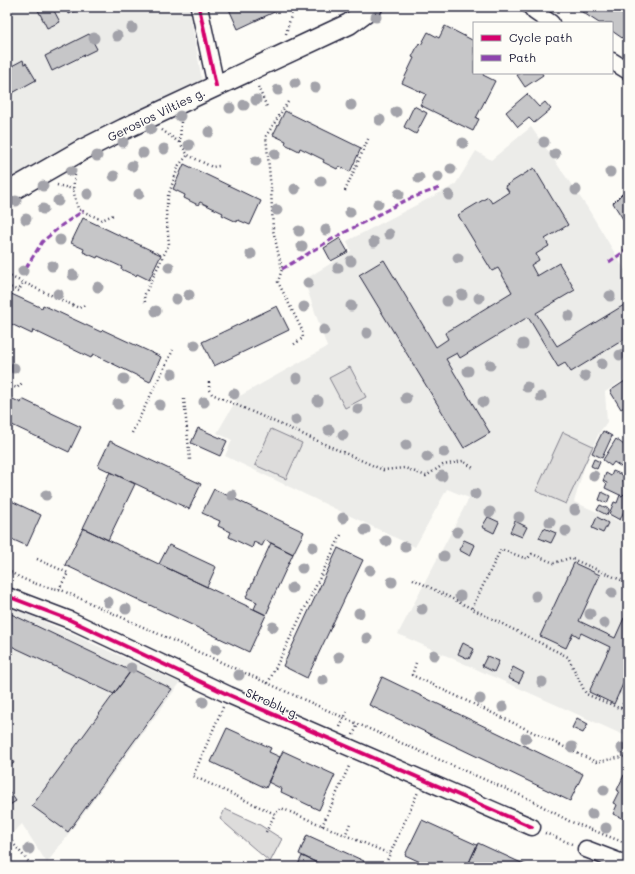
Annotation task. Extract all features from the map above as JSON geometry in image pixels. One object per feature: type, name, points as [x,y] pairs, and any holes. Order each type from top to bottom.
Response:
[{"type":"main road","name":"Gerosios Vilties g.","points":[[7,193],[82,150],[349,24],[372,7]]},
{"type":"street","points":[[199,7],[216,86]]},
{"type":"street","points":[[531,7],[535,12],[550,22]]},
{"type":"street","points":[[613,62],[628,71]]},
{"type":"street","name":"Skroblų g.","points":[[7,596],[70,620],[229,695],[532,827]]},
{"type":"street","points":[[586,849],[628,865]]},
{"type":"path","points":[[284,41],[293,8]]},
{"type":"path","points":[[258,87],[267,107]]},
{"type":"path","points":[[288,102],[266,136],[273,230],[282,269],[278,282],[302,330],[303,338],[293,345]]},
{"type":"path","points":[[180,143],[181,122]]},
{"type":"path","points":[[162,130],[180,143],[188,155],[212,167],[220,166]]},
{"type":"path","points":[[345,191],[368,138]]},
{"type":"path","points":[[145,302],[144,296],[168,244],[166,212],[168,196],[179,166],[188,155]]},
{"type":"path","points":[[75,175],[73,189],[78,208],[102,220],[113,215]]},
{"type":"path","points":[[57,184],[73,189]]},
{"type":"path","points":[[7,275],[79,308],[85,305]]},
{"type":"path","points":[[7,286],[19,291],[23,282]]},
{"type":"path","points":[[132,433],[173,350]]},
{"type":"path","points":[[7,384],[17,388],[22,382]]},
{"type":"path","points":[[209,382],[209,390],[212,394],[383,470],[405,468],[426,476],[442,465],[463,461],[475,469]]},
{"type":"path","points":[[184,399],[190,460]]},
{"type":"path","points":[[268,683],[340,535]]},
{"type":"path","points":[[472,608],[501,549],[527,559],[532,554],[554,564],[570,558],[628,584]]},
{"type":"path","points":[[37,559],[68,573],[60,589]]},
{"type":"path","points":[[7,570],[49,588],[60,589],[529,799],[569,820],[628,844]]},
{"type":"path","points":[[414,579],[568,657],[586,694],[626,710]]},
{"type":"path","points":[[416,663],[412,675],[596,762],[628,756]]},
{"type":"path","points":[[619,692],[627,694],[621,708]]},
{"type":"path","points":[[229,695],[193,776],[274,814]]},
{"type":"path","points":[[322,826],[356,750]]},
{"type":"path","points":[[384,867],[424,781]]},
{"type":"path","points":[[266,832],[274,814],[281,808],[390,854]]},
{"type":"path","points":[[345,836],[350,823]]},
{"type":"path","points":[[532,827],[586,849]]},
{"type":"path","points":[[7,836],[33,867]]},
{"type":"shaded area","points":[[7,7],[189,7],[203,86],[7,185]]},
{"type":"shaded area","points":[[531,127],[587,207],[628,275],[628,377],[605,392],[607,422],[599,433],[584,468],[574,502],[628,525],[628,737],[398,634],[469,498],[447,489],[415,547],[225,456],[232,440],[217,433],[238,397],[327,347],[304,280],[351,251],[347,241],[455,185],[476,151],[491,160]]},
{"type":"shaded area","points":[[350,367],[366,397],[345,408],[329,378]]},
{"type":"shaded area","points":[[271,429],[302,443],[286,479],[255,465]]},
{"type":"shaded area","points":[[563,432],[593,446],[566,504],[536,491]]},
{"type":"shaded area","points":[[7,605],[180,683],[47,863],[22,824],[7,839]]},
{"type":"shaded area","points":[[225,809],[260,825],[282,839],[270,862],[220,819]]},
{"type":"building","points":[[52,7],[60,22],[47,28],[37,8]]},
{"type":"building","points":[[84,7],[69,14],[66,8]]},
{"type":"building","points":[[228,7],[285,7],[238,29]]},
{"type":"building","points":[[628,7],[628,42],[613,32],[613,22],[597,22],[576,8]]},
{"type":"building","points":[[445,26],[473,40],[473,74],[484,74],[495,81],[476,118],[479,119],[473,131],[420,105],[426,94],[402,83],[414,58],[412,57],[419,43],[421,45],[428,32],[439,38]]},
{"type":"building","points":[[89,34],[97,49],[52,71],[45,56]]},
{"type":"building","points":[[23,60],[24,64],[26,63],[36,80],[7,96],[7,73],[10,72],[8,68]]},
{"type":"building","points":[[542,74],[543,75],[525,87],[517,75]]},
{"type":"building","points":[[527,94],[539,107],[545,102],[551,109],[534,123],[529,118],[518,127],[506,112]]},
{"type":"building","points":[[414,106],[427,113],[416,134],[404,127]]},
{"type":"building","points":[[285,111],[361,148],[350,172],[339,166],[337,169],[323,162],[324,160],[300,148],[299,151],[285,144],[286,141],[273,135]]},
{"type":"building","points":[[184,164],[261,201],[250,225],[238,220],[237,222],[222,215],[223,213],[200,202],[198,205],[184,198],[185,195],[173,189]]},
{"type":"building","points":[[534,168],[568,225],[545,239],[549,246],[536,254],[539,260],[531,265],[537,276],[559,263],[575,290],[536,313],[557,346],[624,305],[628,312],[628,337],[571,372],[565,363],[558,367],[528,317],[460,358],[457,353],[446,359],[490,433],[464,448],[359,275],[384,260],[436,347],[448,339],[445,333],[512,292],[498,268],[492,271],[458,215],[488,197],[492,203],[509,192],[505,186]]},
{"type":"building","points":[[628,188],[628,227],[613,203]]},
{"type":"building","points":[[83,218],[161,255],[149,280],[121,269],[122,267],[98,256],[97,258],[83,252],[84,249],[71,243]]},
{"type":"building","points":[[340,238],[348,252],[331,261],[324,248]]},
{"type":"building","points":[[7,292],[42,308],[43,305],[101,332],[103,330],[161,357],[150,382],[93,354],[91,358],[33,330],[32,334],[7,322]]},
{"type":"building","points":[[277,306],[289,330],[214,366],[202,342]]},
{"type":"building","points":[[628,379],[628,405],[621,409],[610,391]]},
{"type":"building","points":[[7,396],[21,403],[22,399],[81,427],[69,452],[12,425],[10,428],[7,427]]},
{"type":"building","points":[[198,428],[227,441],[220,456],[191,443]]},
{"type":"building","points":[[603,431],[612,436],[602,458],[592,453]]},
{"type":"building","points":[[616,439],[628,448],[628,463],[624,469],[614,462],[611,466],[603,460]]},
{"type":"building","points":[[110,441],[201,484],[189,509],[98,466]]},
{"type":"building","points":[[594,459],[600,462],[597,469],[591,466]]},
{"type":"building","points":[[613,471],[625,476],[623,481],[628,483],[628,496],[624,494],[622,496],[605,488],[607,483],[603,481],[606,473],[611,476]]},
{"type":"building","points":[[110,472],[135,484],[108,540],[83,528]]},
{"type":"building","points":[[214,489],[304,532],[293,554],[265,540],[262,546],[254,542],[252,548],[229,537],[231,532],[218,526],[220,521],[202,513]]},
{"type":"building","points":[[602,492],[610,496],[607,503],[599,500]]},
{"type":"building","points":[[624,494],[628,496],[628,502],[620,520],[609,514],[614,502],[617,503],[620,495],[622,496]]},
{"type":"building","points":[[7,499],[41,515],[27,546],[7,537]]},
{"type":"building","points":[[600,505],[609,509],[607,515],[597,510]]},
{"type":"building","points":[[488,517],[499,522],[494,533],[482,527]]},
{"type":"building","points":[[597,517],[608,523],[603,533],[592,528]]},
{"type":"building","points":[[515,521],[527,527],[522,537],[510,532]]},
{"type":"building","points":[[83,528],[266,615],[249,652],[65,565]]},
{"type":"building","points":[[544,528],[556,533],[551,543],[539,538]]},
{"type":"building","points":[[464,540],[475,545],[470,556],[459,550]]},
{"type":"building","points":[[271,543],[293,554],[266,615],[254,609],[257,602],[246,597]]},
{"type":"building","points":[[169,545],[216,567],[207,587],[159,564]]},
{"type":"building","points":[[338,548],[363,560],[307,678],[283,666]]},
{"type":"building","points":[[574,563],[600,575],[579,621],[615,638],[624,618],[628,620],[628,673],[614,704],[589,692],[610,647],[581,633],[579,637],[573,633],[566,648],[540,636]]},
{"type":"building","points":[[7,612],[131,671],[114,694],[7,644]]},
{"type":"building","points":[[463,643],[474,649],[469,659],[458,654]]},
{"type":"building","points":[[487,656],[499,661],[494,672],[482,666]]},
{"type":"building","points":[[513,667],[524,673],[519,683],[508,678]]},
{"type":"building","points":[[132,669],[172,689],[68,832],[32,806]]},
{"type":"building","points":[[382,677],[583,774],[570,801],[369,705]]},
{"type":"building","points":[[577,718],[588,724],[583,733],[572,728]]},
{"type":"building","points":[[227,728],[271,748],[269,752],[280,757],[266,788],[211,762]]},
{"type":"building","points":[[283,751],[335,775],[319,810],[281,792],[282,789],[268,782]]},
{"type":"building","points":[[7,752],[14,763],[7,768]]},
{"type":"building","points":[[624,775],[628,777],[628,825],[624,824],[626,820],[613,814],[617,805],[613,803]]},
{"type":"building","points":[[7,788],[16,801],[8,806],[7,805]]},
{"type":"building","points":[[422,820],[477,845],[467,867],[431,867],[405,855]]},
{"type":"building","points":[[307,835],[364,861],[361,867],[326,867],[299,854]]},
{"type":"building","points":[[478,843],[530,867],[467,867]]},
{"type":"building","points":[[302,856],[326,867],[297,867]]},
{"type":"marked path","points":[[282,269],[334,238],[406,200],[439,188]]},
{"type":"marked path","points":[[26,268],[42,242],[62,225],[83,211]]},
{"type":"marked path","points":[[609,262],[628,249]]},
{"type":"cycle path","points":[[199,7],[216,86]]},
{"type":"cycle path","points":[[7,596],[70,620],[229,695],[532,827]]}]
